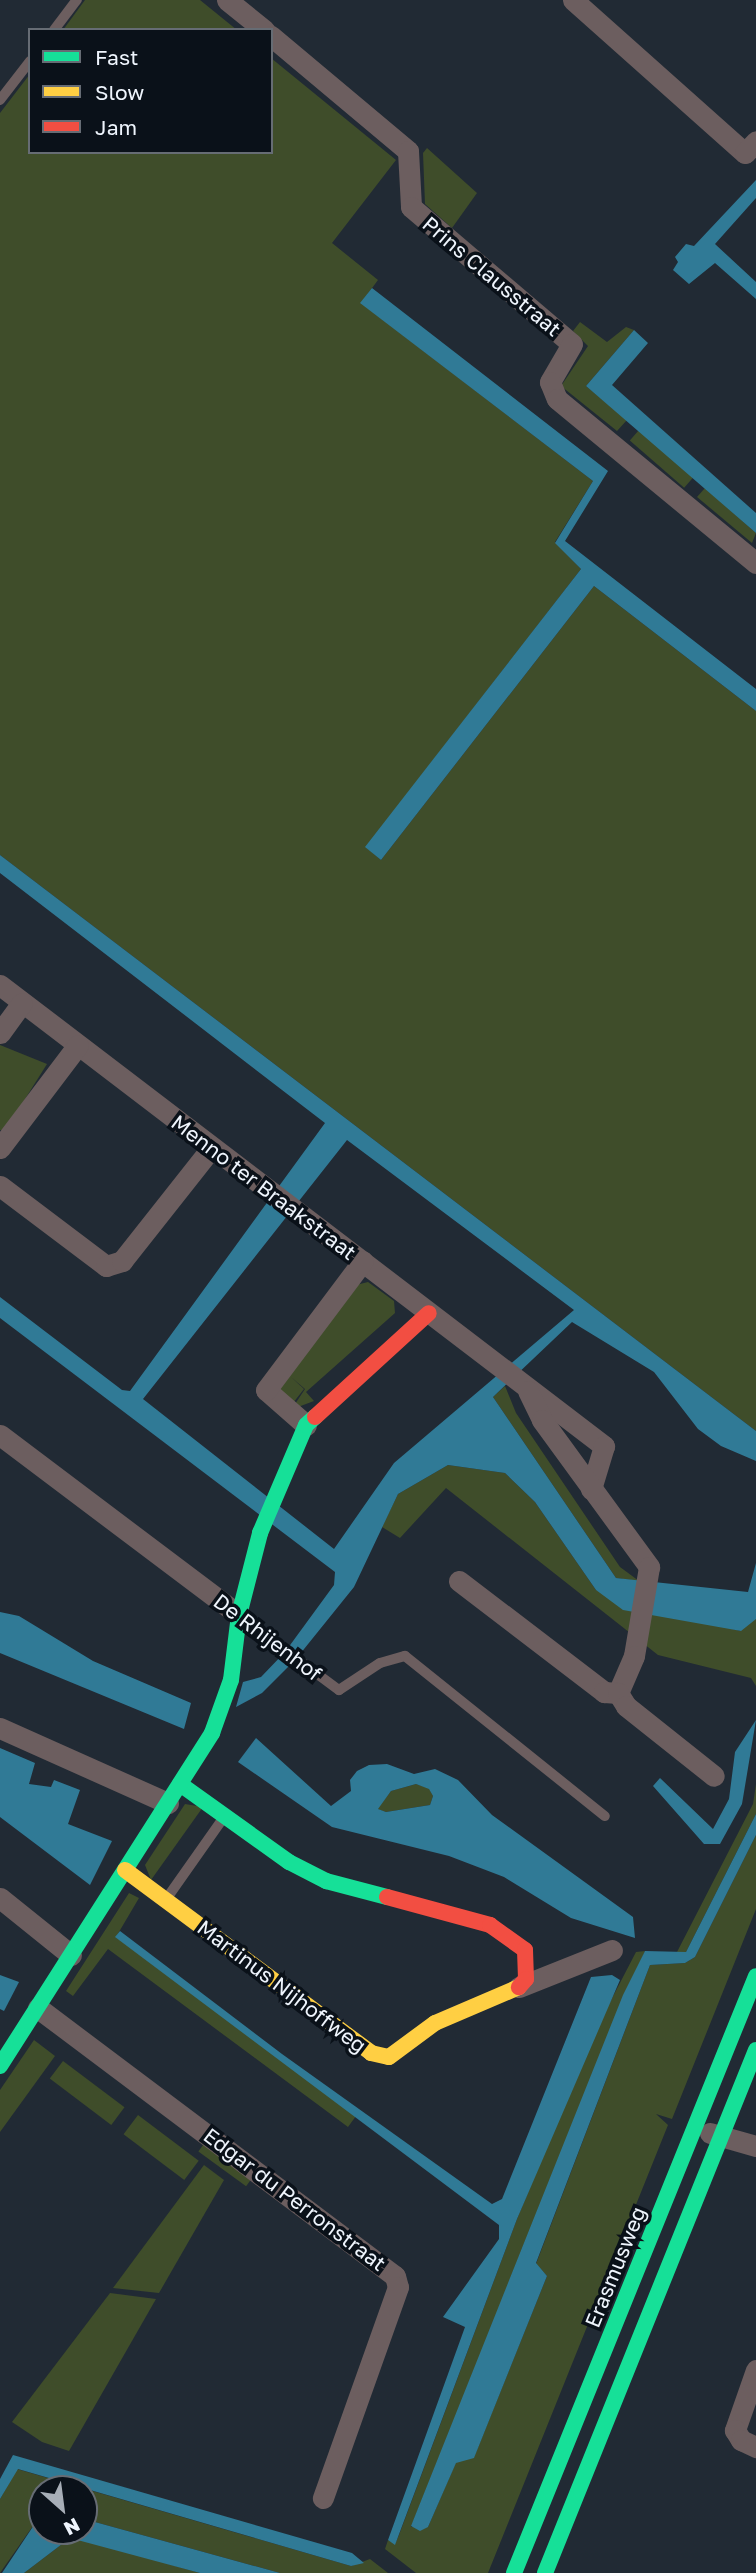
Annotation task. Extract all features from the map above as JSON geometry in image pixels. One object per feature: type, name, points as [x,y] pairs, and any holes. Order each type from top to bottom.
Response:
[{"type":"street","points":[[227,0],[262,28]]},
{"type":"street","points":[[573,0],[745,153],[756,141]]},
{"type":"street","name":"Prins Clausstraat","points":[[273,38],[408,151],[411,207],[572,344],[551,382],[557,399],[756,564]]},
{"type":"street","name":"Menno ter Braakstraat","points":[[0,985],[604,1446],[591,1489]]},
{"type":"street","points":[[0,1032],[22,1003]]},
{"type":"street","points":[[0,1148],[78,1045]]},
{"type":"street","points":[[0,1186],[106,1266],[122,1261],[212,1147]]},
{"type":"street","points":[[306,1425],[265,1390],[363,1261]]},
{"type":"street","points":[[0,2066],[200,1755],[225,1703],[236,1653],[239,1615],[260,1533],[306,1425],[429,1314]]},
{"type":"street","name":"Menno ter Braakstraat","points":[[525,1386],[542,1420],[651,1574],[634,1656],[618,1693]]},
{"type":"street","name":"De Rhijenhof","points":[[0,1435],[239,1615]]},
{"type":"street","points":[[459,1581],[604,1692],[618,1693],[626,1706],[714,1776]]},
{"type":"street","points":[[0,1728],[168,1803]]},
{"type":"street","points":[[180,1784],[224,1818],[326,1881],[449,1911],[489,1926],[559,1972]]},
{"type":"street","name":"Martinus Nijhoffweg","points":[[125,1870],[371,2053],[389,2057],[435,2023],[612,1950]]},
{"type":"street","points":[[0,1898],[71,1955]]},
{"type":"street","points":[[519,1987],[528,1970],[525,1950]]},
{"type":"street","name":"Erasmusweg","points":[[514,2573],[756,1976]]},
{"type":"street","name":"Edgar du Perronstraat","points":[[38,2008],[395,2276],[398,2287],[323,2498]]},
{"type":"street","points":[[545,2573],[756,2050]]},
{"type":"street","points":[[694,2129],[756,2146]]},
{"type":"street","points":[[756,2370],[735,2430],[741,2440],[756,2447]]},
{"type":"lane","points":[[56,28],[77,0]]},
{"type":"lane","points":[[0,100],[28,64]]},
{"type":"lane","name":"De Rhijenhof","points":[[239,1615],[339,1690],[380,1663],[405,1656],[605,1816]]},
{"type":"lane","points":[[166,1900],[224,1818]]},
{"type":"green space","points":[[85,0],[200,0],[235,28],[64,28]]},
{"type":"green space","points":[[273,60],[396,160],[332,243],[378,280],[361,303],[593,481],[555,542],[581,569],[366,847],[381,860],[594,586],[756,711],[756,1431],[0,855],[0,113],[28,77],[28,154],[273,154]]},
{"type":"green space","points":[[427,148],[477,193],[452,228],[425,204],[423,153]]},
{"type":"green space","points":[[580,322],[607,342],[626,327],[634,330],[586,386],[627,420],[617,431],[561,386],[588,346],[573,331]]},
{"type":"green space","points":[[639,430],[693,477],[684,488],[630,441]]},
{"type":"green space","points":[[705,488],[756,533],[752,543],[697,497]]},
{"type":"green space","points":[[0,1045],[47,1064],[5,1131],[0,1130]]},
{"type":"green space","points":[[368,1282],[394,1301],[395,1313],[306,1392],[314,1401],[298,1407],[295,1404],[305,1389],[291,1377],[304,1389],[293,1403],[280,1392],[280,1376],[356,1285]]},
{"type":"green space","points":[[505,1386],[516,1413],[620,1567],[639,1581],[616,1578],[493,1397]]},
{"type":"green space","points":[[448,1465],[505,1473],[535,1502],[596,1590],[740,1631],[756,1618],[756,1686],[751,1678],[658,1655],[446,1488],[400,1538],[382,1527],[398,1494]]},
{"type":"green space","points":[[416,1784],[429,1788],[433,1796],[430,1805],[386,1812],[377,1809],[391,1791]]},
{"type":"green space","points":[[756,1784],[756,1814],[686,1952],[677,1952],[753,1804]]},
{"type":"green space","points":[[185,1804],[203,1807],[151,1880],[145,1865]]},
{"type":"green space","points":[[756,1835],[756,1909],[672,2119],[656,2114],[668,2125],[488,2573],[416,2573],[385,2549],[388,2540],[395,2544],[399,2535],[517,2219],[595,2031],[636,1952],[645,1951],[411,2527],[428,2527],[456,2462],[474,2457],[547,2276],[536,2264],[650,1965],[685,1963],[695,1957]]},
{"type":"green space","points":[[129,1893],[139,1898],[116,1937],[356,2116],[348,2127],[108,1949],[73,1996],[66,1991]]},
{"type":"green space","points":[[34,2040],[55,2056],[0,2132],[0,2090]]},
{"type":"green space","points":[[63,2061],[124,2107],[111,2125],[50,2079]]},
{"type":"green space","points":[[138,2115],[199,2161],[184,2180],[124,2134]]},
{"type":"green space","points":[[206,2141],[254,2176],[246,2186],[198,2152]]},
{"type":"green space","points":[[204,2165],[224,2180],[159,2293],[113,2288]]},
{"type":"green space","points":[[110,2293],[156,2299],[69,2451],[42,2442],[12,2422]]},
{"type":"green space","points":[[17,2469],[38,2475],[28,2475],[28,2533],[0,2573],[0,2499]]},
{"type":"green space","points":[[98,2493],[351,2566],[370,2559],[388,2573],[280,2573],[98,2523]]},
{"type":"green space","points":[[98,2544],[200,2573],[24,2573],[61,2545]]},
{"type":"water","points":[[756,180],[756,198],[715,244],[756,282],[756,299],[715,263],[689,284],[673,270],[678,262],[675,257],[686,244],[694,246]]},
{"type":"water","points":[[372,288],[608,471],[565,541],[756,689],[756,711],[594,586],[381,860],[365,847],[581,569],[555,543],[593,481],[360,303]]},
{"type":"water","points":[[634,330],[648,343],[612,385],[756,513],[756,533],[586,386]]},
{"type":"water","points":[[0,855],[756,1431],[756,1461],[721,1446],[698,1429],[654,1372],[572,1322],[493,1397],[616,1578],[748,1592],[756,1563],[756,1619],[741,1631],[623,1610],[596,1590],[535,1502],[505,1473],[448,1465],[398,1494],[354,1587],[296,1659],[262,1693],[236,1707],[243,1682],[261,1677],[285,1652],[334,1585],[335,1572],[0,1318],[0,1297],[122,1390],[130,1391],[325,1123],[0,873]],"holes":[[[347,1140],[574,1310],[394,1463],[334,1549],[143,1399]]]},
{"type":"water","points":[[0,1612],[19,1616],[93,1661],[191,1703],[184,1729],[0,1653]]},
{"type":"water","points":[[756,1720],[742,1804],[720,1844],[704,1844],[653,1786],[660,1778],[713,1829],[729,1799],[735,1752]]},
{"type":"water","points":[[256,1738],[331,1806],[351,1791],[350,1780],[357,1771],[369,1765],[387,1764],[414,1774],[435,1769],[458,1780],[492,1815],[633,1917],[635,1938],[571,1918],[504,1877],[449,1856],[332,1827],[238,1762]],"holes":[[[416,1784],[429,1789],[433,1796],[430,1805],[386,1812],[378,1809],[391,1791]]]},
{"type":"water","points":[[0,1748],[35,1763],[29,1784],[51,1787],[54,1780],[80,1790],[68,1824],[112,1841],[90,1885],[0,1817]]},
{"type":"water","points":[[756,1814],[756,1835],[695,1957],[685,1963],[650,1965],[536,2263],[547,2276],[474,2458],[456,2463],[428,2527],[420,2531],[411,2526],[623,1995],[645,1951],[686,1952]]},
{"type":"water","points":[[120,1931],[282,2054],[492,2204],[502,2199],[591,1977],[612,1975],[620,1980],[517,2219],[395,2545],[388,2540],[465,2327],[443,2317],[499,2239],[499,2225],[115,1937]]},
{"type":"water","points":[[0,1975],[19,1982],[4,2011],[0,2009]]},
{"type":"water","points":[[13,2455],[82,2475],[39,2475],[18,2469],[0,2499],[0,2479]]},
{"type":"water","points":[[98,2480],[352,2553],[364,2563],[351,2566],[98,2492]]},
{"type":"water","points":[[98,2523],[280,2573],[200,2573],[96,2545]]},
{"type":"water","points":[[28,2534],[28,2545],[61,2545],[24,2573],[2,2573]]},
{"type":"traffic: fast","points":[[0,2066],[212,1733],[231,1680],[239,1615],[260,1533],[306,1425],[315,1417]]},
{"type":"traffic: fast","points":[[180,1784],[289,1862],[326,1881],[387,1897]]},
{"type":"traffic: fast","points":[[514,2573],[756,1976]]},
{"type":"traffic: fast","points":[[545,2573],[756,2050]]},
{"type":"traffic: slow","points":[[125,1870],[371,2053],[389,2057],[435,2023],[519,1987]]},
{"type":"traffic: jam","points":[[315,1417],[429,1313]]},
{"type":"traffic: jam","points":[[387,1897],[490,1925],[525,1950],[526,1979],[519,1987]]}]
